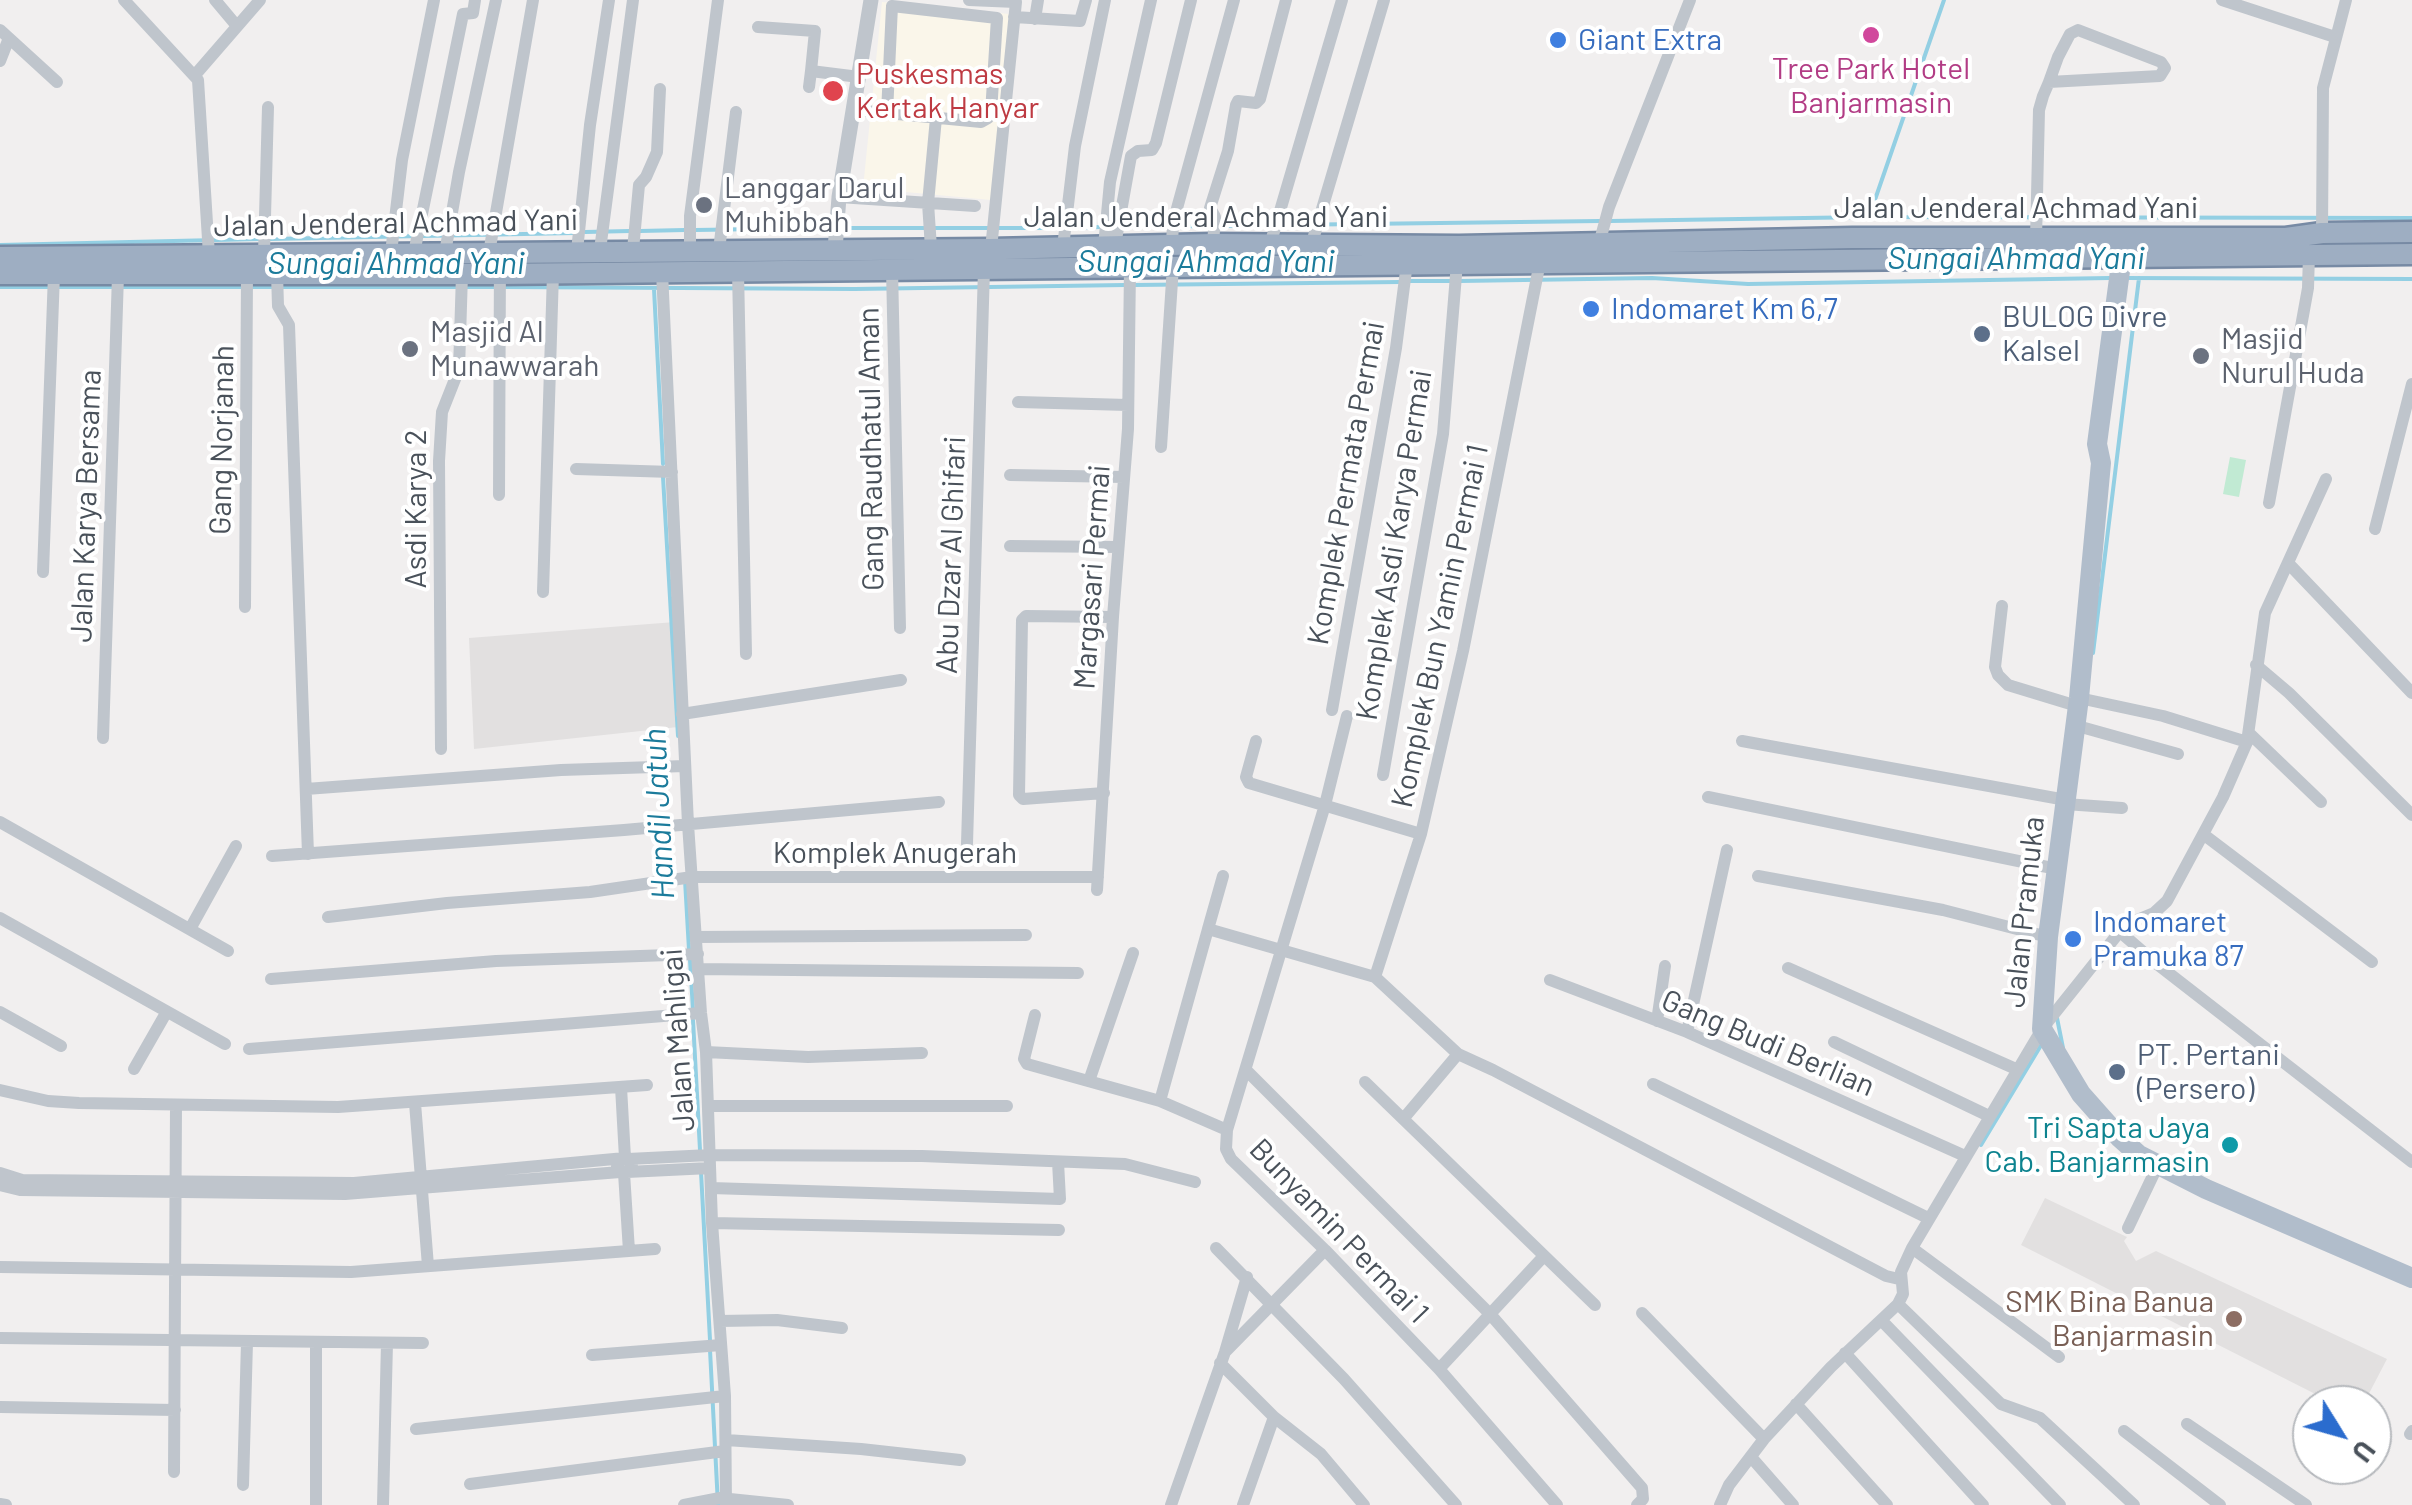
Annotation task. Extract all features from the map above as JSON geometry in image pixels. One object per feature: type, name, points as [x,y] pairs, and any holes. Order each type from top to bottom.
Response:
[{"type":"highway","name":"Jalan Jenderal Achmad Yani","points":[[0,274],[125,269],[265,244],[446,242],[553,282],[663,284],[892,282],[1063,235],[1110,233],[1172,256],[1347,255],[2037,231],[2128,262],[2286,238],[2322,222],[2412,232]]},
{"type":"highway","name":"Jalan Jenderal Achmad Yani","points":[[0,257],[247,283],[462,283],[496,261],[579,239],[836,234],[930,234],[988,258],[1130,282],[1214,232],[1316,231],[1347,255],[1538,274],[2412,254]]},
{"type":"main road","name":"Jalan Pramuka","points":[[2128,262],[2098,444],[2101,463],[2077,710],[2048,937],[2042,1029],[2068,1075],[2102,1120],[2139,1155],[2412,1278]]},
{"type":"street","points":[[124,0],[195,75],[200,87],[210,255]]},
{"type":"street","points":[[215,0],[236,25]]},
{"type":"street","points":[[195,75],[260,0]]},
{"type":"street","points":[[392,242],[402,160],[434,0]]},
{"type":"street","points":[[416,242],[462,14],[473,13],[475,0]]},
{"type":"street","points":[[446,242],[496,0]]},
{"type":"street","points":[[499,494],[496,261],[534,0]]},
{"type":"street","points":[[579,239],[590,126],[609,0]]},
{"type":"street","points":[[601,238],[634,0]]},
{"type":"street","points":[[691,237],[690,216],[718,0]]},
{"type":"street","points":[[970,0],[1016,2],[1014,18],[1080,21],[1086,0]]},
{"type":"street","points":[[1035,18],[1038,0]]},
{"type":"street","points":[[1063,235],[1075,146],[1105,0]]},
{"type":"street","points":[[1110,233],[1123,117],[1151,0]]},
{"type":"street","points":[[1110,233],[1131,156],[1152,150],[1156,143],[1191,0]]},
{"type":"street","points":[[1162,447],[1172,256],[1234,0]]},
{"type":"street","points":[[1214,232],[1210,208],[1228,151],[1236,105],[1242,100],[1256,104],[1260,99],[1286,0]]},
{"type":"street","points":[[1274,231],[1342,0]]},
{"type":"street","points":[[1316,231],[1384,0]]},
{"type":"street","points":[[1599,244],[1690,0]]},
{"type":"street","points":[[2222,0],[2335,37]]},
{"type":"street","points":[[2322,222],[2323,88],[2346,0]]},
{"type":"street","points":[[836,234],[840,196],[871,2],[997,18],[988,118],[981,122],[854,110]]},
{"type":"street","points":[[887,113],[892,6]]},
{"type":"street","name":"Abu Dzar Al Ghifari","points":[[967,844],[988,258],[1014,18]]},
{"type":"street","points":[[758,27],[815,31],[809,88]]},
{"type":"street","points":[[2037,231],[2038,123],[2048,82],[2066,40],[2078,30],[2161,62],[2165,68],[2160,76],[2048,82]]},
{"type":"street","points":[[0,61],[4,34]]},
{"type":"street","points":[[4,34],[57,82]]},
{"type":"street","points":[[811,71],[859,77]]},
{"type":"street","points":[[634,238],[638,185],[657,152],[660,89]]},
{"type":"street","points":[[265,244],[268,107]]},
{"type":"street","points":[[721,237],[736,112]]},
{"type":"street","points":[[930,234],[928,203],[936,118]]},
{"type":"street","points":[[840,196],[975,206]]},
{"type":"street","points":[[2268,503],[2308,288],[2308,254]]},
{"type":"street","name":"Komplek Permata Permai","points":[[1332,710],[1396,348],[1407,263]]},
{"type":"street","name":"Komplek Asdi Karya Permai","points":[[1383,775],[1443,434],[1457,263]]},
{"type":"street","name":"Jalan Karya Bersama","points":[[103,738],[125,269]]},
{"type":"street","points":[[43,572],[54,274]]},
{"type":"street","name":"Komplek Bun Yamin Permai 1","points":[[1376,978],[1421,834],[1463,651],[1538,274]]},
{"type":"street","points":[[278,282],[278,306],[290,326],[308,854]]},
{"type":"street","points":[[543,592],[553,282]]},
{"type":"street","points":[[739,282],[746,654]]},
{"type":"street","name":"Gang Raudhatul Aman","points":[[892,282],[900,628]]},
{"type":"street","name":"Margasari Permai","points":[[1098,884],[1128,404],[1130,282]]},
{"type":"street","name":"Gang Norjanah","points":[[246,606],[247,283]]},
{"type":"street","name":"Asdi Karya 2","points":[[441,749],[442,412],[459,370],[462,283]]},
{"type":"street","name":"Jalan Mahligai","points":[[663,284],[684,825],[696,937],[692,954],[698,969],[696,1014],[706,1052],[720,1322],[713,1346],[721,1500]]},
{"type":"street","points":[[2376,529],[2412,384]]},
{"type":"street","points":[[1018,402],[1128,404]]},
{"type":"street","points":[[576,469],[672,472]]},
{"type":"street","points":[[1010,475],[1124,477]]},
{"type":"street","points":[[1720,1505],[1725,1490],[1764,1439],[1845,1353],[1883,1322],[1898,1304],[1903,1294],[1900,1279],[1912,1248],[2042,1029],[2090,973],[2119,931],[2132,920],[2160,908],[2203,834],[2248,737],[2264,618],[2326,478]]},
{"type":"street","points":[[1010,546],[1118,547]]},
{"type":"street","points":[[2288,564],[2412,693]]},
{"type":"street","points":[[2002,606],[1995,667],[2008,685],[2178,754]]},
{"type":"street","points":[[1104,793],[1024,799],[1019,795],[1022,620],[1026,616],[1113,618]]},
{"type":"street","points":[[2256,665],[2412,815]]},
{"type":"street","points":[[682,714],[900,680]]},
{"type":"street","points":[[2077,710],[2163,716],[2248,737],[2321,802]]},
{"type":"street","name":"Bunyamin Permai 1","points":[[1348,716],[1228,1130],[1226,1149],[1231,1160],[1325,1250],[1438,1369],[1556,1505]]},
{"type":"street","points":[[1742,740],[2065,802],[2122,808]]},
{"type":"street","points":[[1256,741],[1247,782],[1421,834]]},
{"type":"street","points":[[306,789],[561,770],[681,766]]},
{"type":"street","points":[[1708,798],[2057,869]]},
{"type":"street","points":[[272,856],[939,802]]},
{"type":"street","points":[[0,822],[228,951]]},
{"type":"street","points":[[2203,834],[2372,962]]},
{"type":"street","points":[[190,930],[236,846]]},
{"type":"street","points":[[1687,1032],[1727,850]]},
{"type":"street","points":[[1160,1101],[1223,876]]},
{"type":"street","points":[[1758,876],[1944,910],[2048,937]]},
{"type":"street","name":"Komplek Anugerah","points":[[328,918],[447,903],[590,892],[687,878],[1098,884]]},
{"type":"street","points":[[0,918],[226,1044]]},
{"type":"street","points":[[1208,929],[1376,978],[1458,1054],[1886,1276],[1900,1279]]},
{"type":"street","points":[[2119,931],[2412,1162]]},
{"type":"street","points":[[696,937],[1026,935]]},
{"type":"street","points":[[1089,1081],[1133,953]]},
{"type":"street","points":[[271,979],[496,962],[692,954]]},
{"type":"street","points":[[1657,1021],[1665,966]]},
{"type":"street","points":[[1788,968],[2016,1069]]},
{"type":"street","points":[[698,969],[1078,973]]},
{"type":"street","name":"Gang Budi Berlian","points":[[1550,980],[1687,1032],[1965,1156]]},
{"type":"street","points":[[0,1012],[61,1046]]},
{"type":"street","points":[[134,1069],[166,1013]]},
{"type":"street","points":[[249,1049],[696,1014]]},
{"type":"street","points":[[1035,1015],[1024,1060],[1160,1101],[1228,1130]]},
{"type":"street","points":[[1834,1042],[1989,1116]]},
{"type":"street","points":[[706,1052],[808,1057],[922,1053]]},
{"type":"street","points":[[1404,1118],[1458,1054]]},
{"type":"street","points":[[1246,1070],[1490,1314],[1642,1488],[1643,1499],[1637,1505]]},
{"type":"street","points":[[1365,1082],[1595,1305]]},
{"type":"street","points":[[1653,1084],[1928,1218]]},
{"type":"street","points":[[0,1090],[48,1101],[338,1107],[647,1085]]},
{"type":"street","points":[[621,1087],[629,1251]]},
{"type":"street","points":[[415,1103],[428,1266]]},
{"type":"street","points":[[174,1472],[176,1106]]},
{"type":"street","points":[[708,1106],[1007,1106]]},
{"type":"street","points":[[3,1180],[281,1187],[422,1182],[710,1161],[922,1156],[1125,1164],[1195,1182]]},
{"type":"street","points":[[711,1188],[1060,1199],[1058,1162]]},
{"type":"street","points":[[2128,1228],[2158,1166]]},
{"type":"street","points":[[712,1223],[1058,1230]]},
{"type":"street","points":[[0,1267],[351,1272],[655,1248]]},
{"type":"street","points":[[1216,1248],[1272,1303],[1456,1505]]},
{"type":"street","points":[[1912,1248],[2060,1357]]},
{"type":"street","points":[[1222,1358],[1325,1250]]},
{"type":"street","points":[[1438,1369],[1544,1256]]},
{"type":"street","points":[[1170,1505],[1247,1277]]},
{"type":"street","points":[[1898,1304],[2001,1404],[2040,1418],[2134,1505]]},
{"type":"street","points":[[1642,1312],[1764,1439]]},
{"type":"street","points":[[720,1322],[777,1320],[842,1328]]},
{"type":"street","points":[[1883,1322],[2060,1505]]},
{"type":"street","points":[[0,1338],[423,1343]]},
{"type":"street","points":[[243,1485],[246,1342]]},
{"type":"street","points":[[316,1342],[316,1505]]},
{"type":"street","points":[[383,1505],[387,1343]]},
{"type":"street","points":[[592,1354],[713,1346]]},
{"type":"street","points":[[1845,1353],[1984,1505]]},
{"type":"street","points":[[1222,1358],[1274,1417],[1321,1454],[1364,1505]]},
{"type":"street","points":[[416,1428],[717,1397]]},
{"type":"street","points":[[1796,1404],[1886,1505]]},
{"type":"street","points":[[0,1407],[175,1410]]},
{"type":"street","points":[[1242,1505],[1274,1417]]},
{"type":"street","points":[[2187,1424],[2306,1505]]},
{"type":"street","points":[[2124,1432],[2220,1505]]},
{"type":"street","points":[[470,1484],[719,1449],[861,1449],[960,1460]]},
{"type":"street","points":[[1750,1457],[1793,1505]]},
{"type":"street","points":[[684,1505],[721,1500],[788,1505]]},
{"type":"shaded area","points":[[882,2],[1010,14],[991,200],[863,188]]},
{"type":"shaded area","points":[[675,622],[678,727],[474,749],[469,638]]},
{"type":"shaded area","name":"SMK Bina Banua Banjarmasin","points":[[2045,1198],[2127,1237],[2124,1241],[2136,1261],[2156,1251],[2387,1359],[2373,1385],[2298,1385],[2021,1245]]},
{"type":"green space","points":[[2230,457],[2246,460],[2239,497],[2223,494]]},
{"type":"waterway","points":[[1869,217],[1944,0]]},
{"type":"waterway","name":"Sungai Ahmad Yani","points":[[1610,221],[1869,217],[2412,218]]},
{"type":"waterway","name":"Sungai Ahmad Yani","points":[[1280,225],[1600,221]]},
{"type":"waterway","name":"Sungai Ahmad Yani","points":[[1220,226],[1270,225]]},
{"type":"waterway","name":"Sungai Ahmad Yani","points":[[1120,227],[1210,226]]},
{"type":"waterway","name":"Sungai Ahmad Yani","points":[[1070,228],[1100,227]]},
{"type":"waterway","name":"Sungai Ahmad Yani","points":[[695,230],[830,228]]},
{"type":"waterway","name":"Sungai Ahmad Yani","points":[[840,228],[925,228]]},
{"type":"waterway","name":"Sungai Ahmad Yani","points":[[935,228],[1060,228]]},
{"type":"waterway","name":"Sungai Ahmad Yani","points":[[640,231],[685,230]]},
{"type":"waterway","name":"Sungai Ahmad Yani","points":[[585,232],[630,231]]},
{"type":"waterway","name":"Sungai Ahmad Yani","points":[[270,239],[575,233]]},
{"type":"waterway","name":"Sungai Ahmad Yani","points":[[0,245],[260,239]]},
{"type":"waterway","name":"Sungai Ahmad Yani","points":[[1460,281],[1652,278],[1748,284],[2110,278]]},
{"type":"waterway","name":"Sungai Ahmad Yani","points":[[2124,278],[2412,279]]},
{"type":"waterway","points":[[2093,653],[2139,278]]},
{"type":"waterway","name":"Sungai Ahmad Yani","points":[[1410,281],[1450,281]]},
{"type":"waterway","name":"Sungai Ahmad Yani","points":[[1135,285],[1400,282]]},
{"type":"waterway","name":"Sungai Ahmad Yani","points":[[505,287],[855,289],[1125,285]]},
{"type":"waterway","name":"Sungai Ahmad Yani","points":[[0,287],[495,287]]},
{"type":"waterway","name":"Handil Jatuh","points":[[654,289],[663,464]]},
{"type":"waterway","name":"Handil Jatuh","points":[[663,477],[678,736]]},
{"type":"waterway","name":"Handil Jatuh","points":[[685,880],[689,950]]},
{"type":"waterway","name":"Handil Jatuh","points":[[690,960],[693,1010]]},
{"type":"waterway","points":[[2057,1018],[2063,1048]]},
{"type":"waterway","name":"Handil Jatuh","points":[[693,1020],[700,1150]]},
{"type":"waterway","points":[[1981,1145],[2043,1042]]},
{"type":"waterway","name":"Handil Jatuh","points":[[701,1172],[710,1340]]},
{"type":"waterway","name":"Handil Jatuh","points":[[710,1350],[718,1505]]},
{"type":"place","name":"Tree Park Hotel Banjarmasin","points":[[1871,35]]},
{"type":"place","name":"Giant Extra","points":[[1558,40]]},
{"type":"place","name":"Puskesmas Kertak Hanyar","points":[[833,91]]},
{"type":"place","name":"Langgar Darul Muhibbah","points":[[704,205]]},
{"type":"place","name":"Indomaret Km 6,7","points":[[1591,309]]},
{"type":"place","name":"BULOG Divre Kalsel","points":[[1982,334]]},
{"type":"place","name":"Masjid Al Munawwarah","points":[[410,349]]},
{"type":"place","name":"Masjid Nurul Huda","points":[[2201,356]]},
{"type":"place","name":"Indomaret Pramuka 87","points":[[2073,939]]},
{"type":"place","name":"PT. Pertani (Persero)","points":[[2117,1072]]},
{"type":"place","name":"Tri Sapta Jaya Cab. Banjarmasin","points":[[2230,1145]]},
{"type":"place","name":"SMK Bina Banua Banjarmasin","points":[[2234,1319]]}]
